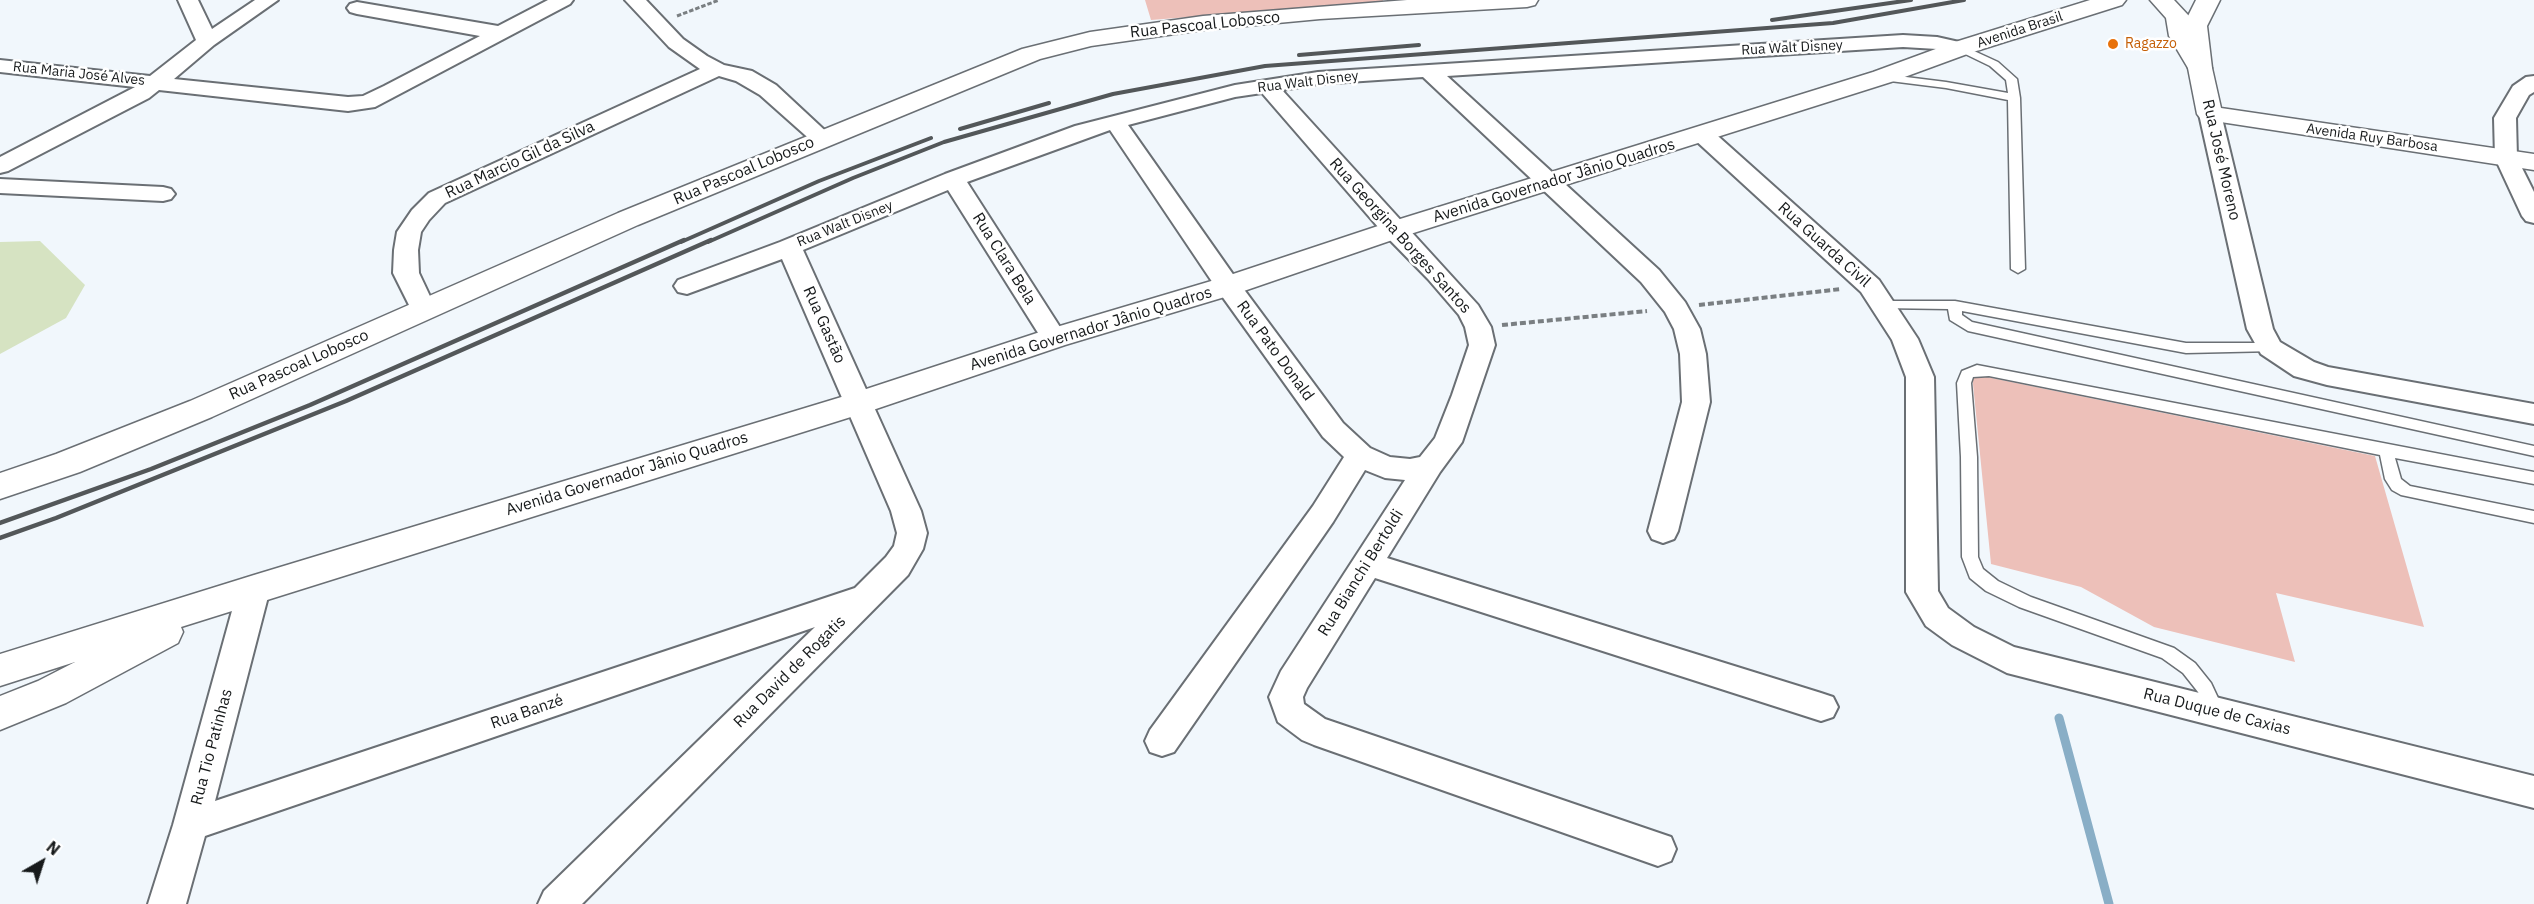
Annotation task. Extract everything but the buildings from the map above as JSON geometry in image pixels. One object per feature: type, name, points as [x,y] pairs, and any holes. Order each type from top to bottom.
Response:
[{"type":"main road","name":"Rua Pascoal Lobosco","points":[[0,486],[68,463],[201,409],[628,219],[1030,54],[1090,39],[1203,23],[1320,12],[1527,0]]},
{"type":"main road","name":"Avenida Brasil","points":[[1961,48],[2114,0]]},
{"type":"main road","name":"Rua José Moreno","points":[[2161,0],[2177,16],[2181,36],[2200,68],[2210,114]]},
{"type":"main road","points":[[2200,68],[2195,26],[2208,0]]},
{"type":"main road","name":"Avenida Governador Jânio Quadros","points":[[0,670],[218,600],[858,403],[1054,338],[1228,286],[1394,230],[1882,77],[1961,48]]},
{"type":"main road","name":"Avenida Ruy Barbosa","points":[[2210,114],[2534,162]]},
{"type":"main road","name":"Avenida Governador Jânio Quadros","points":[[1,715],[114,661],[218,600]]},
{"type":"street","points":[[188,0],[207,41]]},
{"type":"street","points":[[0,166],[100,116],[158,82],[207,41],[268,0]]},
{"type":"street","name":"Rua Maria José Alves","points":[[0,66],[158,82],[333,104],[367,102],[563,0]]},
{"type":"street","points":[[635,0],[659,22],[676,43],[717,69],[744,76],[768,90],[822,138]]},
{"type":"street","points":[[357,8],[500,33]]},
{"type":"street","name":"Rua Walt Disney","points":[[687,286],[789,247],[953,179],[1083,131],[1172,106],[1267,86],[1317,78],[1903,41],[1937,43],[1961,48]]},
{"type":"street","name":"Rua Marcio Gil da Silva","points":[[423,309],[406,273],[406,250],[409,232],[420,215],[437,198],[717,69]]},
{"type":"street","points":[[1430,72],[1650,276],[1676,308],[1687,329],[1693,354],[1696,402],[1664,531]]},
{"type":"street","points":[[2534,82],[2521,91],[2505,118],[2506,158],[2534,216]]},
{"type":"street","name":"Rua Georgina Borges Santos","points":[[1267,86],[1394,230],[1437,273],[1469,311],[1478,327],[1482,345],[1448,442],[1430,465]]},
{"type":"street","name":"Rua José Moreno","points":[[2210,114],[2265,339]]},
{"type":"street","name":"Rua Pato Donald","points":[[1116,122],[1228,286],[1334,430],[1360,455]]},
{"type":"street","name":"Rua Guarda Civil","points":[[1702,134],[1870,286],[1905,339],[1920,377],[1922,592]]},
{"type":"street","name":"Rua Clara Bela","points":[[953,179],[1054,338]]},
{"type":"street","points":[[0,186],[163,194]]},
{"type":"street","name":"Rua Gastão","points":[[789,247],[858,403]]},
{"type":"street","points":[[2265,339],[2304,369],[2327,376],[2534,414]]},
{"type":"street","name":"Rua David de Rogatis","points":[[557,904],[897,566],[908,549],[912,533],[906,511],[858,403]]},
{"type":"street","points":[[1162,741],[1323,514],[1360,455],[1385,467],[1410,470],[1430,465]]},
{"type":"street","name":"Rua Bianchi Bertoldi","points":[[1430,465],[1293,681],[1286,698],[1290,712],[1314,730],[1658,849]]},
{"type":"street","points":[[1368,564],[1821,707]]},
{"type":"street","name":"Rua Tio Patinhas","points":[[167,904],[191,825],[254,589]]},
{"type":"street","name":"Rua Duque de Caxias","points":[[1922,592],[1937,616],[1963,636],[2007,659],[2534,792]]},
{"type":"street","name":"Rua Banzé","points":[[191,825],[864,598]]},
{"type":"lane","points":[[1961,48],[1983,58],[2007,74],[2011,80],[2014,98],[2018,269]]},
{"type":"lane","points":[[1882,77],[1946,85],[2014,98]]},
{"type":"lane","points":[[1884,305],[1955,305],[2186,348],[2265,339]]},
{"type":"lane","points":[[1955,305],[1955,316],[1968,326],[2534,451]]},
{"type":"lane","points":[[2136,340],[2142,363]]},
{"type":"lane","points":[[2215,711],[2205,688],[2189,668],[2168,653],[2025,602],[1992,586],[1976,573],[1970,557],[1969,457],[1964,383],[1967,374],[1977,370],[1989,371],[2386,451],[2534,478]]},
{"type":"lane","points":[[2386,451],[2393,479],[2397,486],[2406,491],[2534,517]]},
{"type":"path","points":[[659,22],[719,0]]},
{"type":"green space","points":[[40,241],[85,285],[66,318],[0,354],[0,242]]},
{"type":"waterway","points":[[2059,718],[2109,904]]},
{"type":"railway","points":[[1772,20],[1911,0]]},
{"type":"railway","points":[[708,242],[853,178],[944,142],[1113,94],[1265,66],[1833,23],[1964,0]]},
{"type":"railway","points":[[1299,55],[1419,45]]},
{"type":"railway","points":[[960,129],[1049,103]]},
{"type":"railway","points":[[681,242],[819,181],[931,138]]},
{"type":"railway","points":[[0,523],[151,469],[310,405],[684,240]]},
{"type":"railway","points":[[0,538],[56,518],[346,401],[711,240]]},
{"type":"place","name":"Ragazzo","points":[[2113,44]]}]
